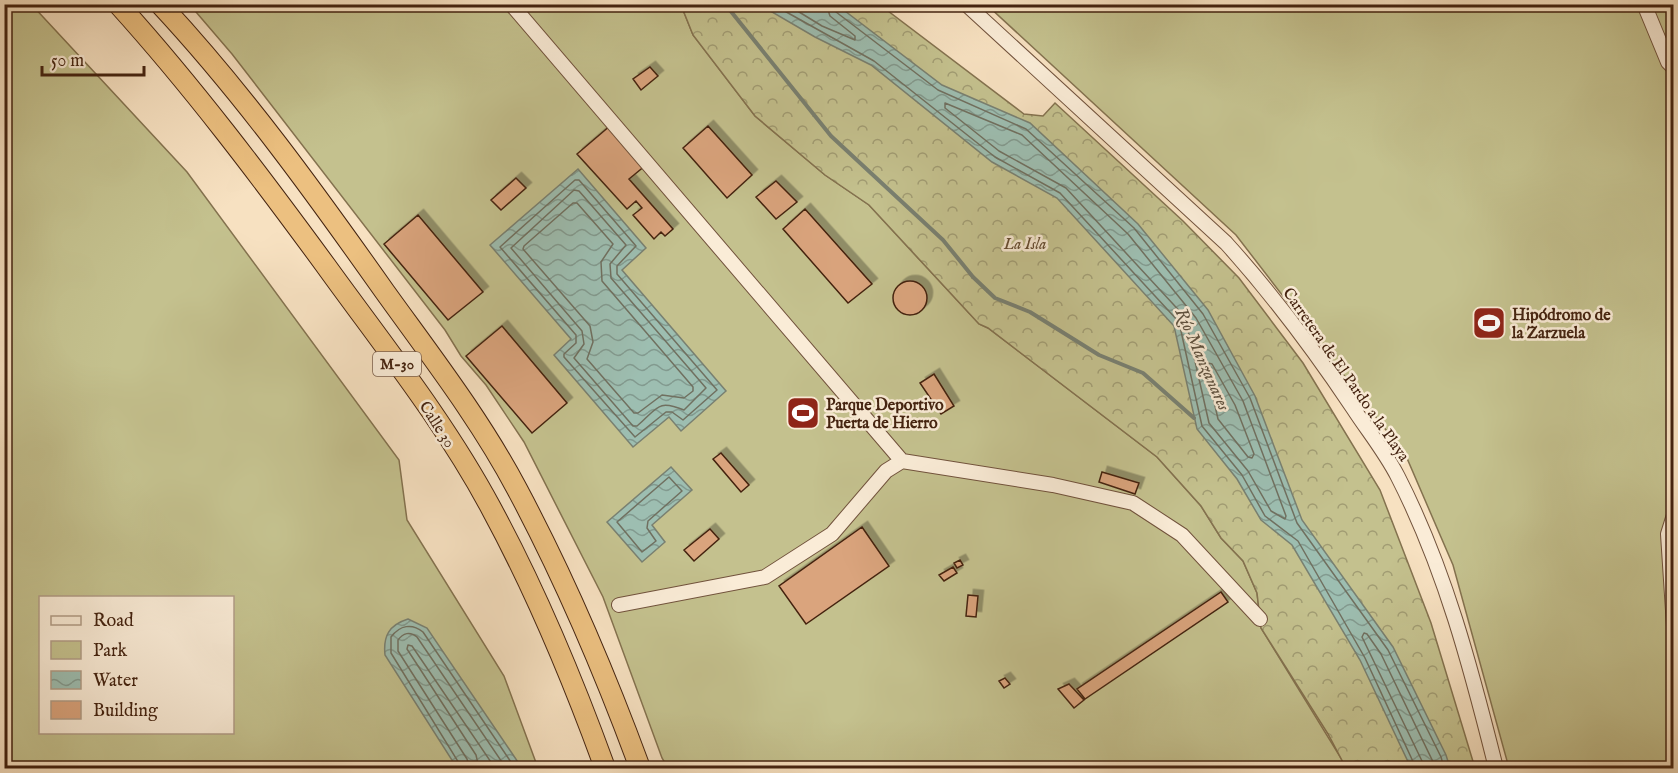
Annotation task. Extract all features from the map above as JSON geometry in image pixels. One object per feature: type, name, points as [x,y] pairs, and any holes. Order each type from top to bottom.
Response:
[{"type":"highway","name":"Calle 30","points":[[118,4],[198,96],[434,415],[491,507],[537,598],[605,768]]},
{"type":"highway","name":"Calle 30","points":[[165,8],[253,114],[325,208],[455,390],[504,468],[567,589],[640,768]]},
{"type":"street","points":[[512,4],[902,461],[1053,485],[1133,503],[1182,534],[1260,619]]},
{"type":"street","name":"Carretera de El Pardo a la Playa","points":[[966,4],[1226,243],[1265,286],[1307,341],[1397,475],[1436,560],[1471,669],[1496,768]]},
{"type":"street","points":[[1644,4],[1668,62],[1674,68]]},
{"type":"street","points":[[619,605],[765,577],[832,534],[886,471],[902,461]]},
{"type":"street","points":[[1674,515],[1668,534],[1674,626]]},
{"type":"green space","points":[[31,4],[187,172],[399,460],[407,520],[504,676],[538,768],[5,768],[4,5]]},
{"type":"green space","name":"Parque Deportivo Puerta de Hierro","points":[[190,5],[681,5],[693,35],[755,116],[825,175],[869,205],[979,324],[988,328],[1157,457],[1201,506],[1221,538],[1243,561],[1257,593],[1261,628],[1347,768],[668,768],[662,758],[603,597],[524,442],[486,385],[461,356],[445,330],[232,54]]},
{"type":"green space","name":"La Isla","points":[[681,5],[880,5],[1024,114],[1043,116],[1055,103],[1183,221],[1239,278],[1303,363],[1380,490],[1431,623],[1475,768],[1346,768],[1328,734],[1261,628],[1257,593],[1243,561],[1221,538],[1201,506],[1157,457],[988,328],[979,324],[869,205],[825,175],[755,116],[693,35]]},
{"type":"green space","name":"Hipódromo de la Zarzuela","points":[[987,5],[1673,5],[1673,768],[1509,768],[1453,565],[1406,456],[1236,235]]},
{"type":"water","name":"Río Manzanares","points":[[760,5],[837,5],[942,85],[1030,123],[1138,224],[1208,310],[1255,396],[1302,520],[1393,647],[1446,755],[1450,768],[1411,768],[1360,660],[1292,545],[1261,520],[1237,479],[1197,429],[1174,326],[1057,198],[992,162],[871,65],[815,37]]},
{"type":"water","points":[[578,169],[646,248],[622,270],[726,391],[681,431],[669,417],[633,447],[554,355],[571,339],[490,245]]},
{"type":"water","points":[[671,467],[692,490],[652,525],[665,542],[642,562],[607,522]]},
{"type":"water","points":[[408,619],[427,628],[522,768],[457,768],[385,655],[385,642],[389,632],[396,624]]},
{"type":"building","points":[[650,67],[658,76],[641,90],[633,79]]},
{"type":"building","points":[[611,125],[646,165],[629,179],[673,229],[665,236],[661,232],[654,239],[633,215],[642,208],[636,201],[627,209],[577,154]]},
{"type":"building","points":[[708,126],[752,175],[727,198],[683,148]]},
{"type":"building","points":[[516,178],[526,188],[501,210],[491,200]]},
{"type":"building","points":[[776,181],[797,202],[776,219],[756,197]]},
{"type":"building","points":[[805,209],[872,284],[848,303],[783,229]]},
{"type":"building","points":[[418,215],[483,292],[448,320],[384,244]]},
{"type":"building","points":[[910,281],[922,286],[927,298],[922,310],[910,315],[898,310],[893,298],[898,286]]},
{"type":"building","points":[[502,326],[567,403],[532,433],[466,356]]},
{"type":"building","points":[[934,374],[954,406],[941,414],[920,383]]},
{"type":"building","points":[[721,453],[749,485],[741,492],[713,459]]},
{"type":"building","points":[[1102,472],[1139,483],[1135,494],[1099,482]]},
{"type":"building","points":[[862,527],[889,566],[806,624],[779,586]]},
{"type":"building","points":[[710,529],[719,539],[694,561],[684,550]]},
{"type":"building","points":[[960,560],[963,565],[957,568],[954,563]]},
{"type":"building","points":[[953,567],[957,573],[944,581],[939,575]]},
{"type":"building","points":[[1221,592],[1228,602],[1085,699],[1077,689]]},
{"type":"building","points":[[968,595],[978,596],[976,617],[966,616]]},
{"type":"building","points":[[1005,678],[1010,684],[1004,688],[999,681]]},
{"type":"building","points":[[1069,684],[1084,700],[1074,708],[1058,689]]},
{"type":"waterway","points":[[725,4],[831,136],[943,240],[973,277],[995,298],[1030,312],[1099,355],[1143,373],[1194,418]]},
{"type":"place","name":"Hipódromo de la Zarzuela","points":[[1489,323]]},
{"type":"place","name":"Parque Deportivo Puerta de Hierro","points":[[803,413]]}]
